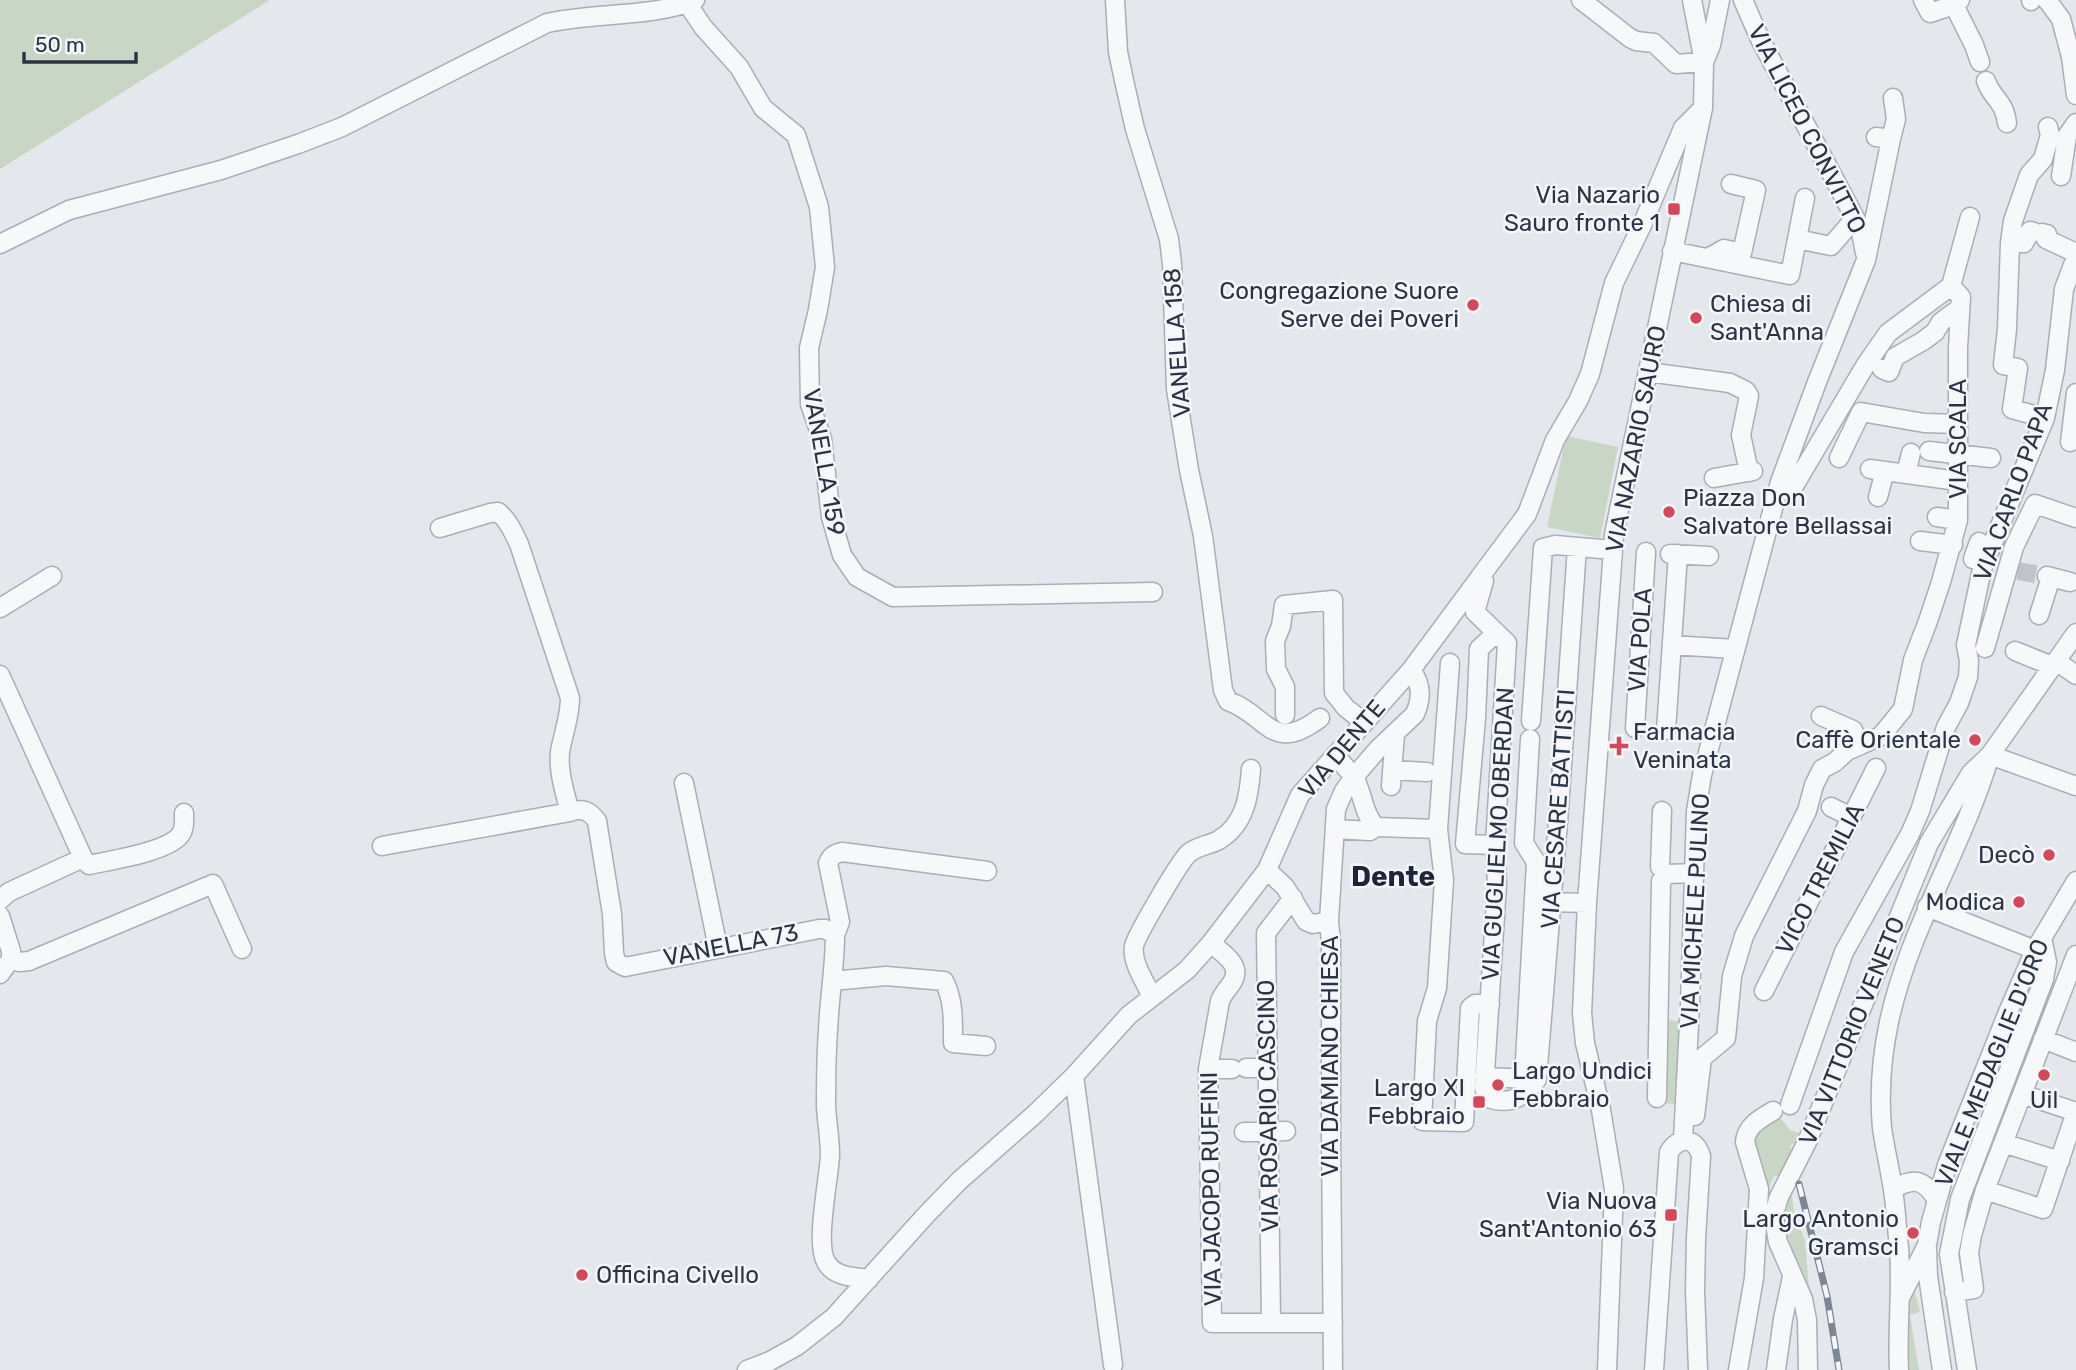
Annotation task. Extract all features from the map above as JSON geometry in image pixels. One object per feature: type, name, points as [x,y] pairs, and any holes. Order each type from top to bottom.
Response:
[{"type":"street","name":"VANELLA 158","points":[[1115,0],[1118,52],[1135,130],[1169,239],[1176,389],[1203,536],[1223,690],[1228,701],[1240,705],[1263,725],[1279,733],[1299,732],[1320,719]]},
{"type":"street","points":[[1581,0],[1630,38],[1654,43],[1675,64],[1704,62]]},
{"type":"street","points":[[1692,0],[1704,62]]},
{"type":"street","points":[[1704,62],[1711,45],[1720,0]]},
{"type":"street","name":"VIA LICEO CONVITTO","points":[[1743,0],[1760,39],[1855,218],[1861,232],[1866,260]]},
{"type":"street","points":[[1923,0],[1930,13],[1957,3],[1980,62]]},
{"type":"street","points":[[2036,0],[2060,19],[2071,58],[2076,95]]},
{"type":"street","points":[[0,244],[69,210],[221,170],[342,127],[547,23],[568,18],[667,9],[691,2]]},
{"type":"street","name":"VANELLA 159","points":[[691,2],[703,27],[739,67],[763,108],[796,135],[819,207],[825,267],[808,348],[810,404],[822,439],[831,517],[842,555],[857,578],[893,597],[1153,592]]},
{"type":"street","name":"VIA NAZARIO SAURO","points":[[1607,1370],[1614,1189],[1582,1013],[1587,903],[1614,534],[1703,108],[1704,62]]},
{"type":"street","points":[[1986,81],[1989,90],[2005,108],[2007,123]]},
{"type":"street","name":"VIA MICHELE PULINO","points":[[1687,1141],[1696,811],[1702,775],[1780,482],[1866,260],[1884,138],[1896,119],[1893,98]]},
{"type":"street","name":"VIA DENTE","points":[[747,1370],[797,1346],[834,1317],[960,1181],[1074,1076],[1129,1015],[1187,970],[1267,870],[1300,795],[1411,670],[1527,514],[1555,440],[1578,401],[1590,373],[1614,283],[1683,128],[1703,108]]},
{"type":"street","points":[[2061,176],[2067,136],[2076,123]]},
{"type":"street","points":[[2045,418],[2012,409],[2018,368],[2003,365],[2013,221],[2029,175],[2043,159],[2050,135],[2048,127]]},
{"type":"street","points":[[1708,258],[1724,249],[1742,253],[1756,190],[1731,184]]},
{"type":"street","points":[[1672,251],[1790,275],[1805,198]]},
{"type":"street","points":[[1780,482],[1794,486],[1825,433],[1873,367],[1888,333],[1951,286],[1970,217]]},
{"type":"street","points":[[1797,239],[1831,246],[1855,218]]},
{"type":"street","points":[[2010,243],[2024,243],[2030,231],[2038,232],[2047,234],[2046,239],[2076,255]]},
{"type":"street","name":"VIA CARLO PAPA","points":[[1738,1370],[1754,1278],[1759,1189],[1745,1142],[1746,1135],[1762,1117],[1782,1108],[1844,952],[1910,834],[1920,811],[1946,727],[1959,703],[1968,677],[1966,645],[1982,569],[2045,418],[2055,370],[2064,289],[2076,255]]},
{"type":"street","name":"VIA SCALA","points":[[1687,1141],[1702,1058],[1726,1038],[1732,976],[1744,936],[1807,811],[1814,785],[1822,769],[1847,751],[1881,736],[1903,709],[1913,660],[1928,621],[1958,520],[1961,297],[1951,286]]},
{"type":"street","points":[[1873,367],[1889,372],[1895,357],[1935,332],[1941,322],[1960,308]]},
{"type":"street","points":[[1648,372],[1730,383],[1746,391],[1749,396],[1741,435],[1751,472],[1714,478]]},
{"type":"street","points":[[2070,442],[2076,393]]},
{"type":"street","points":[[1839,458],[1861,412],[1924,423],[1958,424]]},
{"type":"street","points":[[1929,451],[1991,458]]},
{"type":"street","points":[[1906,474],[1911,453]]},
{"type":"street","points":[[1878,497],[1877,470],[1958,481]]},
{"type":"street","points":[[1985,648],[2014,547],[2035,504],[2075,513]]},
{"type":"street","points":[[383,846],[570,812],[563,787],[560,753],[570,711],[570,698],[519,544],[511,527],[498,512],[440,528]]},
{"type":"street","points":[[1937,517],[1958,520]]},
{"type":"street","points":[[1920,541],[1952,545]]},
{"type":"street","points":[[1531,1074],[1484,1073],[1484,1088],[1491,1099],[1501,1102],[1513,1100],[1524,1095],[1531,1074],[1536,862],[1524,843],[1544,548],[1555,545],[1613,550]]},
{"type":"street","name":"VIA CESARE BATTISTI","points":[[1531,1074],[1551,902],[1577,547]]},
{"type":"street","name":"VIA POLA","points":[[1635,728],[1646,552]]},
{"type":"street","points":[[1666,730],[1672,645],[1674,554],[1709,556]]},
{"type":"street","points":[[0,608],[52,576]]},
{"type":"street","points":[[2039,615],[2049,576],[2070,582]]},
{"type":"street","name":"VIA GUGLIELMO OBERDAN","points":[[1479,577],[1484,581],[1475,612],[1507,643],[1497,797],[1497,884],[1484,1073]]},
{"type":"street","points":[[1285,715],[1285,687],[1276,669],[1275,641],[1281,626],[1284,605],[1333,600],[1334,693],[1346,708],[1364,722]]},
{"type":"street","points":[[1490,1004],[1475,1004],[1469,1008],[1464,1122],[1422,1121],[1427,1021],[1437,988],[1444,880],[1438,829],[1461,717],[1479,649],[1496,633]]},
{"type":"street","name":"VIA VITTORIO VENETO","points":[[1808,1370],[1807,1320],[1803,1299],[1777,1234],[1775,1210],[1779,1196],[1807,1142],[1929,843],[1971,773],[1990,755],[2076,633]]},
{"type":"street","points":[[1672,645],[1735,649]]},
{"type":"street","points":[[2015,651],[2054,663],[2076,676]]},
{"type":"street","points":[[1450,663],[1461,717],[1465,844],[1496,849]]},
{"type":"street","name":"VIA DAMIANO CHIESA","points":[[1333,1370],[1329,921],[1336,809],[1354,777],[1378,749],[1415,714],[1420,693],[1418,680],[1411,670]]},
{"type":"street","points":[[0,675],[83,858],[89,865],[165,847],[180,836],[184,829],[184,813]]},
{"type":"street","points":[[1821,716],[1853,730],[1859,746]]},
{"type":"street","points":[[1461,717],[1494,719]]},
{"type":"street","points":[[1395,734],[1392,778],[1427,772]]},
{"type":"street","points":[[1335,755],[1354,777],[1369,821],[1376,827]]},
{"type":"street","points":[[1990,755],[2076,786]]},
{"type":"street","name":"VIA VITTORIO VENETO","points":[[1899,1370],[1899,1301],[1906,1259],[1882,1124],[1888,1023],[1905,965],[1927,907],[1978,793],[1990,755]]},
{"type":"street","name":"VICO TREMILIA","points":[[1764,991],[1876,768]]},
{"type":"street","points":[[1152,997],[1136,961],[1135,946],[1176,869],[1187,854],[1219,839],[1241,817],[1249,796],[1251,769]]},
{"type":"street","points":[[684,783],[718,948]]},
{"type":"street","points":[[1497,797],[1527,799]]},
{"type":"street","points":[[1831,807],[1852,817]]},
{"type":"street","name":"VANELLA 73","points":[[570,812],[587,810],[597,821],[612,914],[616,962],[625,967],[819,929],[835,934],[826,1107],[830,1155],[824,1200],[822,1248],[823,1257],[831,1270],[838,1274],[869,1279]]},
{"type":"street","points":[[1660,867],[1662,811]]},
{"type":"street","points":[[1335,829],[1438,829]]},
{"type":"street","points":[[1910,834],[1929,843]]},
{"type":"street","points":[[1441,849],[1496,849]]},
{"type":"street","points":[[835,934],[841,922],[828,863],[835,853],[987,871]]},
{"type":"street","points":[[0,900],[9,892],[83,858]]},
{"type":"street","points":[[1267,870],[1285,887],[1306,921],[1313,924],[1329,921]]},
{"type":"street","points":[[1657,1098],[1661,881],[1667,874],[1694,873]]},
{"type":"street","name":"VIALE MEDAGLIE D'ORO","points":[[1942,1370],[1926,1251],[1937,1200],[1952,1152],[2038,944],[2076,881]]},
{"type":"street","points":[[11,959],[29,961],[214,884],[242,950]]},
{"type":"street","name":"VIA ROSARIO CASCINO","points":[[1271,1323],[1277,1131],[1268,1068],[1266,933],[1293,898]]},
{"type":"street","points":[[1551,902],[1587,903]]},
{"type":"street","points":[[1927,907],[2038,944],[2047,962],[2044,979],[1960,1199],[1949,1254],[1967,1370]]},
{"type":"street","points":[[0,916],[12,951],[11,959],[0,974]]},
{"type":"street","name":"VIA JACOPO RUFFINI","points":[[1211,943],[1234,964],[1236,972],[1220,1001],[1208,1069],[1212,1324],[1271,1323]]},
{"type":"street","points":[[1954,1292],[1974,1289],[1969,1253],[1985,1190],[2076,955]]},
{"type":"street","points":[[832,981],[886,976],[944,981],[949,991],[953,1042],[986,1046]]},
{"type":"street","points":[[2043,1039],[2076,1052]]},
{"type":"street","points":[[1208,1069],[1268,1068]]},
{"type":"street","points":[[1074,1076],[1113,1365]]},
{"type":"street","points":[[1985,1190],[2043,1209],[2076,1112],[2022,1094]]},
{"type":"street","points":[[1244,1132],[1277,1131]]},
{"type":"street","points":[[1654,1370],[1669,1152],[1675,1144],[1687,1141],[1699,1149],[1701,1156],[1695,1278],[1698,1370]]},
{"type":"street","points":[[2003,1143],[2060,1161]]},
{"type":"street","points":[[1893,1189],[1907,1181],[1922,1182],[1937,1200]]},
{"type":"street","points":[[1906,1259],[1926,1251],[1949,1254]]},
{"type":"street","points":[[1906,1259],[1931,1297]]},
{"type":"street","points":[[1899,1301],[1906,1259]]},
{"type":"street","points":[[1776,1370],[1783,1319],[1793,1277]]},
{"type":"street","points":[[1271,1323],[1333,1323]]},
{"type":"green space","points":[[0,0],[270,0],[0,169]]},
{"type":"green space","points":[[1566,436],[1618,447],[1600,538],[1547,527]]},
{"type":"green space","points":[[1664,1020],[1682,1021],[1679,1104],[1662,1103]]},
{"type":"green space","points":[[1778,1115],[1790,1130],[1799,1133],[1795,1143],[1790,1146],[1793,1154],[1778,1176],[1774,1176],[1768,1192],[1763,1219],[1766,1245],[1761,1247],[1749,1144],[1755,1129]]},
{"type":"green space","points":[[1792,1195],[1794,1211],[1805,1241],[1809,1287],[1786,1230],[1785,1218]]},
{"type":"green space","points":[[1914,1288],[1920,1312],[1910,1315],[1919,1370],[1909,1370],[1907,1289]]},
{"type":"tunnel","points":[[2018,571],[2047,576]]},
{"type":"railway","points":[[1799,1184],[1827,1296],[1839,1370]]},
{"type":"place","name":"Via Nazario Sauro fronte 1","points":[[1674,209]]},
{"type":"place","name":"Congregazione Suore Serve dei Poveri","points":[[1473,305]]},
{"type":"place","name":"Chiesa di Sant'Anna","points":[[1696,318]]},
{"type":"place","name":"Piazza Don Salvatore Bellassai","points":[[1669,512]]},
{"type":"place","name":"Caffè Orientale","points":[[1975,740]]},
{"type":"place","name":"Farmacia Veninata","points":[[1619,746]]},
{"type":"place","name":"Decò","points":[[2049,855]]},
{"type":"place","name":"Modica","points":[[2019,902]]},
{"type":"place","name":"Uil","points":[[2044,1075]]},
{"type":"place","name":"Largo Undici Febbraio","points":[[1498,1085]]},
{"type":"place","name":"Largo XI Febbraio","points":[[1479,1102]]},
{"type":"place","name":"Via Nuova Sant'Antonio 63","points":[[1671,1215]]},
{"type":"place","name":"Largo Antonio Gramsci","points":[[1913,1233]]},
{"type":"place","name":"Officina Civello","points":[[582,1275]]},
{"type":"district","name":"Dente","points":[[1393,876]]}]
